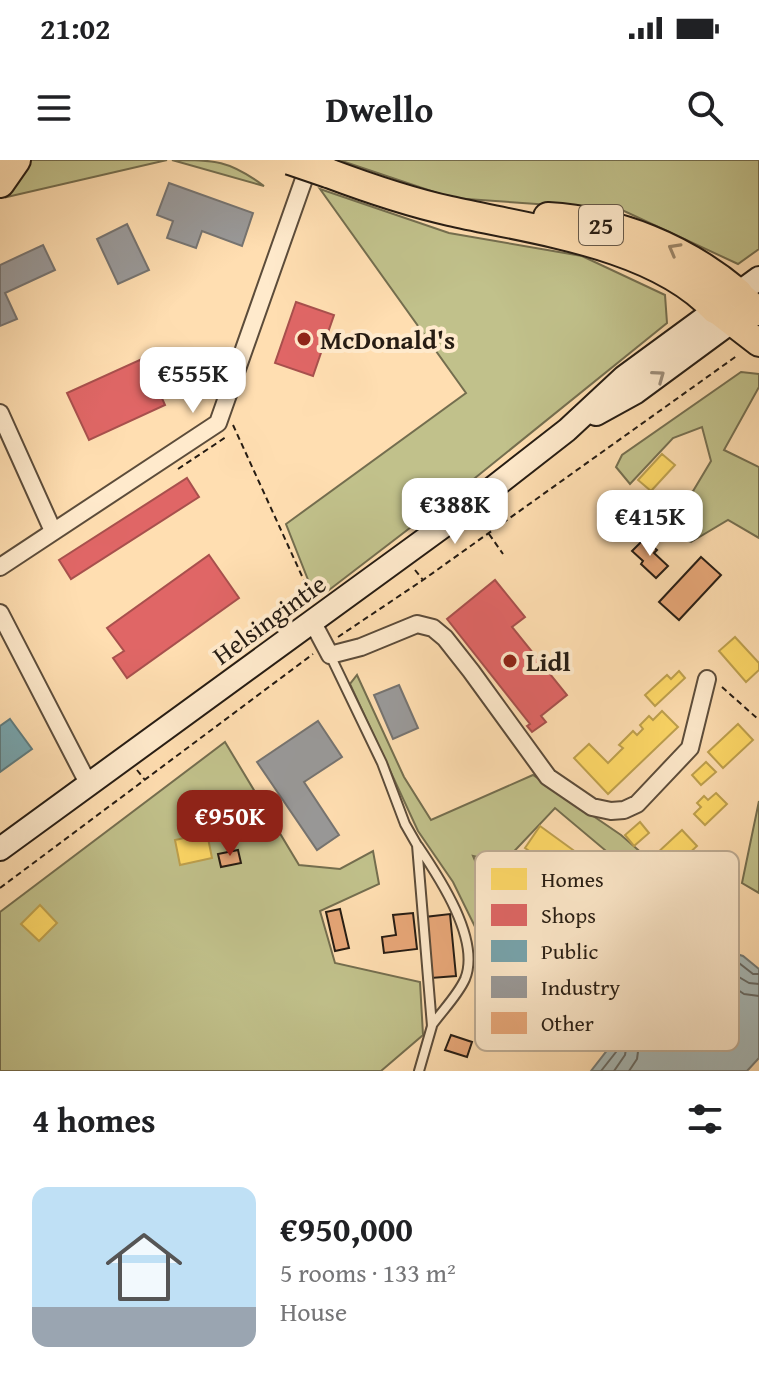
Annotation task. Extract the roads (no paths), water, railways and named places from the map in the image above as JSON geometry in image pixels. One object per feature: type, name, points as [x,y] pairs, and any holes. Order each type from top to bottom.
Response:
[{"type":"highway","points":[[0,183],[16,160]]},
{"type":"highway","name":"25","points":[[289,160],[319,167],[397,198],[548,232],[652,263],[705,298],[745,303]]},
{"type":"main road","points":[[745,303],[758,343]]},
{"type":"main road","name":"Helsingintie","points":[[0,849],[317,620],[567,430],[624,377],[745,303]]},
{"type":"street","points":[[0,567],[218,423],[319,167]]},
{"type":"street","points":[[0,413],[53,531]]},
{"type":"street","points":[[0,613],[89,785]]},
{"type":"street","points":[[317,620],[327,650],[361,647],[417,624],[433,628],[471,671],[548,777],[592,807],[611,811],[624,810],[637,804],[690,748],[707,679]]},
{"type":"lane","points":[[327,650],[382,763],[405,824],[443,884],[468,947],[465,979],[432,1026],[419,1071]]},
{"type":"lane","points":[[417,845],[432,1026]]},
{"type":"water","points":[[739,955],[759,969],[759,1058],[747,1071],[591,1071],[606,1051],[739,1051]]},
{"type":"place","name":"McDonald's","points":[[304,339]]},
{"type":"place","name":"Lidl","points":[[510,661]]}]
